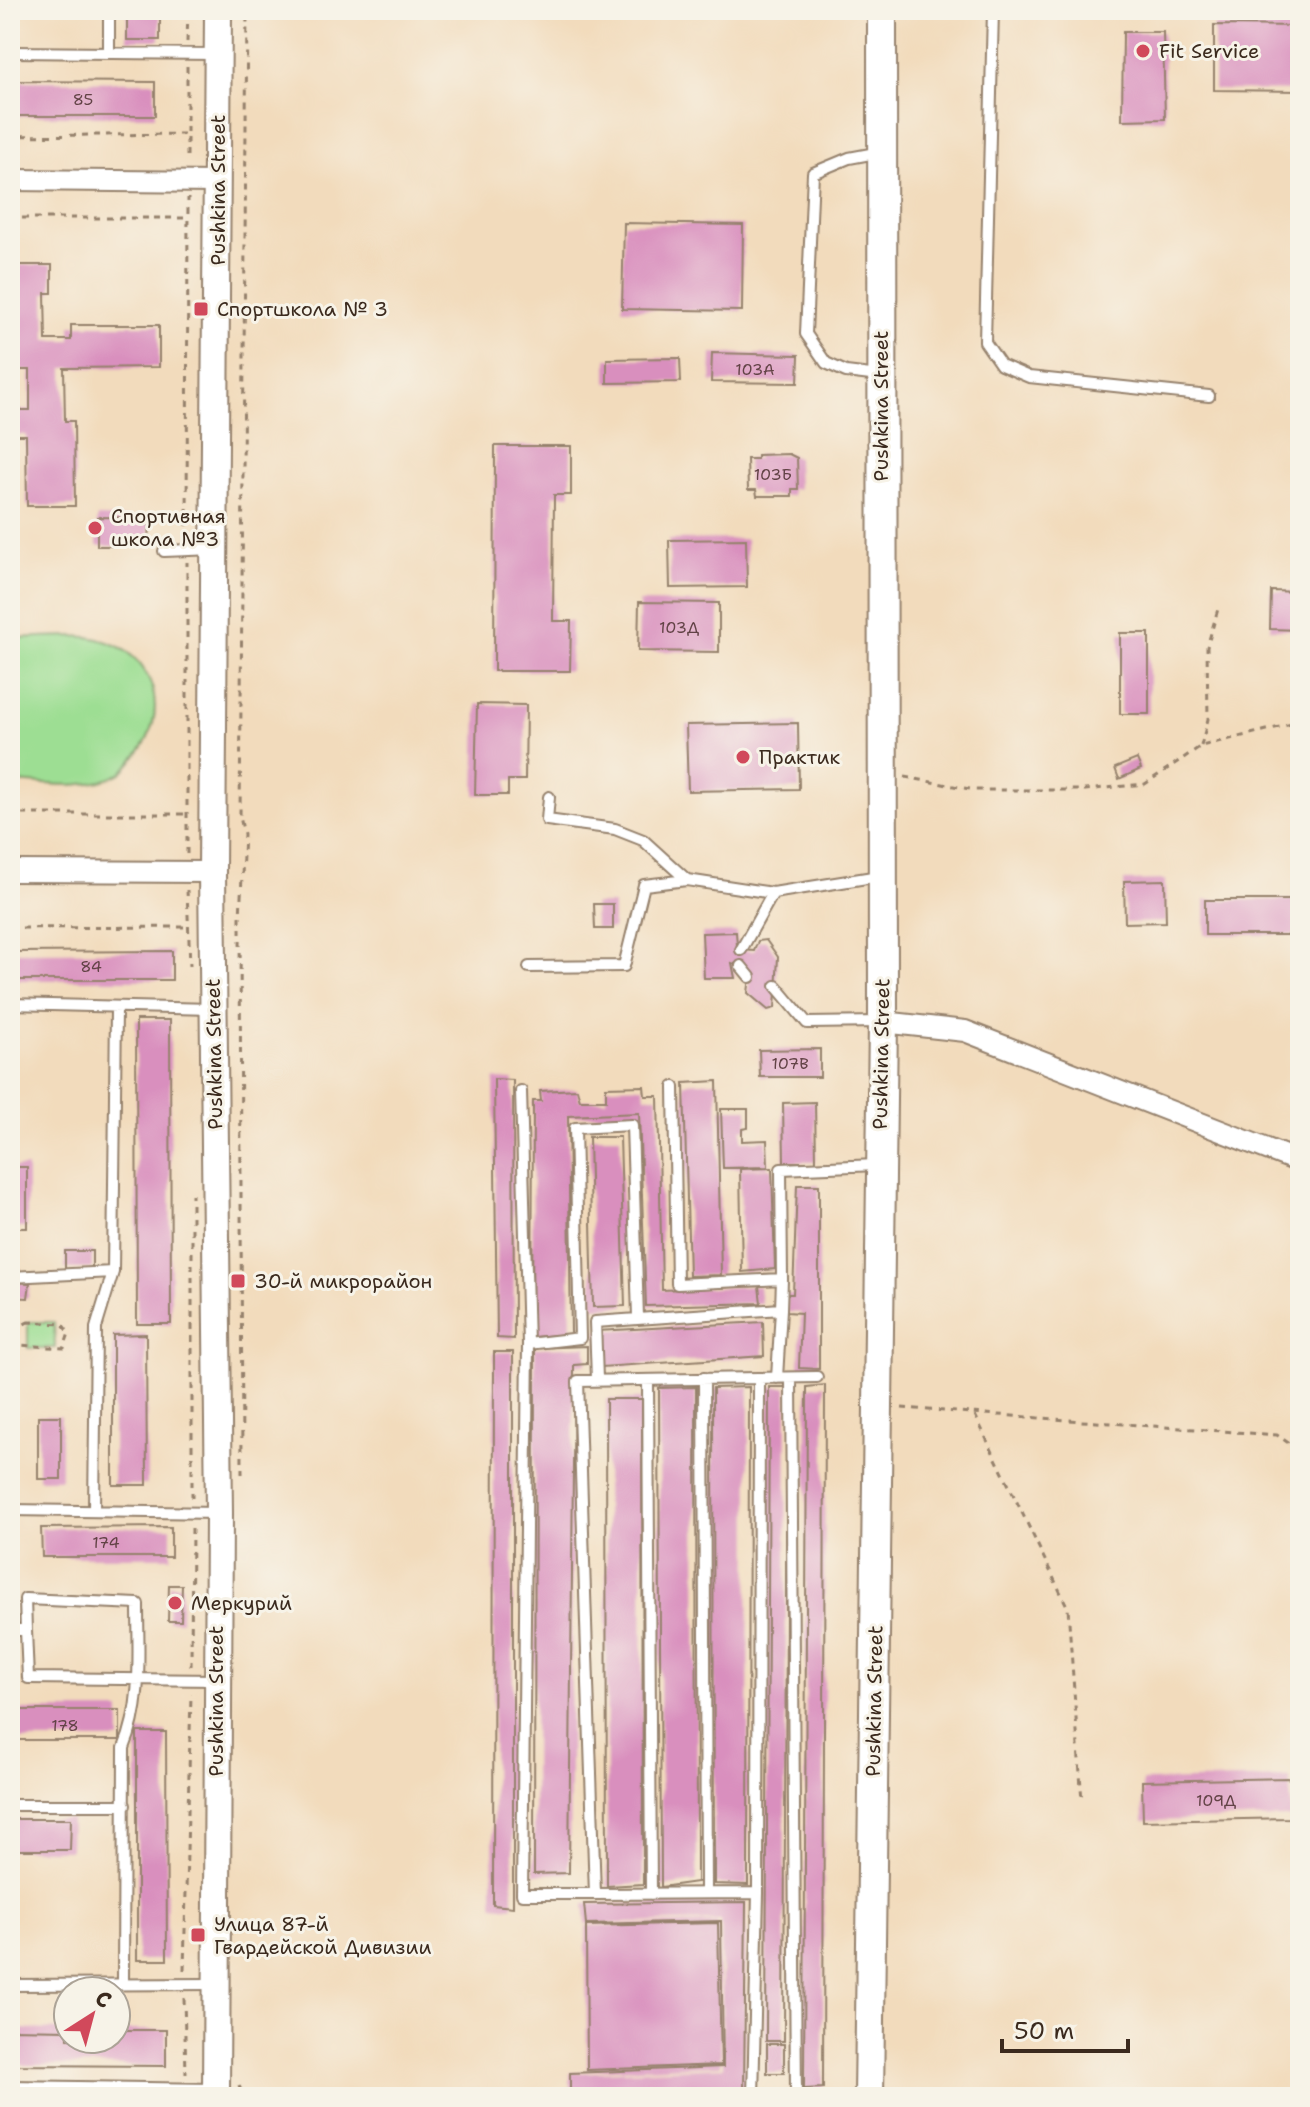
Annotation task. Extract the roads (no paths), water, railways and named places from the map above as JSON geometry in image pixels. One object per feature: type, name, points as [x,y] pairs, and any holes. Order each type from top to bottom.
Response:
[{"type":"main road","name":"Pushkina Street","points":[[869,2097],[883,1022],[882,10]]},
{"type":"street","name":"Pushkina Street","points":[[215,2097],[215,1984],[204,1680],[219,1513],[214,1009],[200,871],[217,549],[218,10]]},
{"type":"street","points":[[10,180],[218,182]]},
{"type":"street","points":[[10,871],[200,871]]},
{"type":"street","points":[[883,1022],[965,1031],[1300,1162]]},
{"type":"street","points":[[10,2094],[215,2097]]},
{"type":"lane","points":[[109,10],[109,51]]},
{"type":"lane","points":[[993,10],[985,342],[1001,365],[1029,377],[1209,396]]},
{"type":"lane","points":[[10,52],[217,54]]},
{"type":"lane","points":[[881,377],[846,372],[826,363],[806,334],[813,173],[849,158],[882,152]]},
{"type":"lane","points":[[164,551],[217,549]]},
{"type":"lane","points":[[549,797],[547,820],[615,829],[643,840],[687,880]]},
{"type":"lane","points":[[529,967],[624,966],[644,885],[687,880],[773,893],[881,875]]},
{"type":"lane","points":[[741,950],[773,893]]},
{"type":"lane","points":[[741,966],[750,977]]},
{"type":"lane","points":[[776,986],[807,1023],[883,1022]]},
{"type":"lane","points":[[10,1004],[116,1009],[214,1009]]},
{"type":"lane","points":[[94,1510],[96,1328],[113,1272],[116,1009]]},
{"type":"lane","points":[[674,1087],[677,1284],[782,1279]]},
{"type":"lane","points":[[521,1091],[528,1344],[522,1894],[758,1893]]},
{"type":"lane","points":[[528,1344],[580,1338],[575,1128],[632,1125],[638,1317]]},
{"type":"lane","points":[[777,1378],[782,1279],[781,1169],[879,1165]]},
{"type":"lane","points":[[10,1277],[113,1272]]},
{"type":"lane","points":[[582,1322],[781,1309]]},
{"type":"lane","points":[[595,1322],[597,1379]]},
{"type":"lane","points":[[595,1894],[578,1381],[817,1377]]},
{"type":"lane","points":[[704,1378],[706,1893]]},
{"type":"lane","points":[[753,2097],[758,1893],[759,1378]]},
{"type":"lane","points":[[791,1378],[796,2097]]},
{"type":"lane","points":[[648,1382],[651,1894]]},
{"type":"lane","points":[[10,1510],[219,1513]]},
{"type":"lane","points":[[123,1975],[124,1748],[133,1727],[138,1682],[138,1604],[25,1599],[28,1678],[138,1682],[204,1680]]},
{"type":"lane","points":[[10,1630],[26,1630]]},
{"type":"lane","points":[[10,1805],[125,1805]]},
{"type":"lane","points":[[132,1984],[215,1984]]},
{"type":"lane","points":[[10,1985],[52,1985]]},
{"type":"place","name":"Fit Service","points":[[1143,51]]},
{"type":"place","name":"Спортшкола № 3","points":[[201,309]]},
{"type":"place","name":"Спортивная школа №3","points":[[95,528]]},
{"type":"place","name":"Практик","points":[[743,757]]},
{"type":"place","name":"30-й микрорайон","points":[[238,1281]]},
{"type":"place","name":"Меркурий","points":[[175,1603]]},
{"type":"place","name":"Улица 87-й Гвардейской Дивизии","points":[[198,1935]]}]
